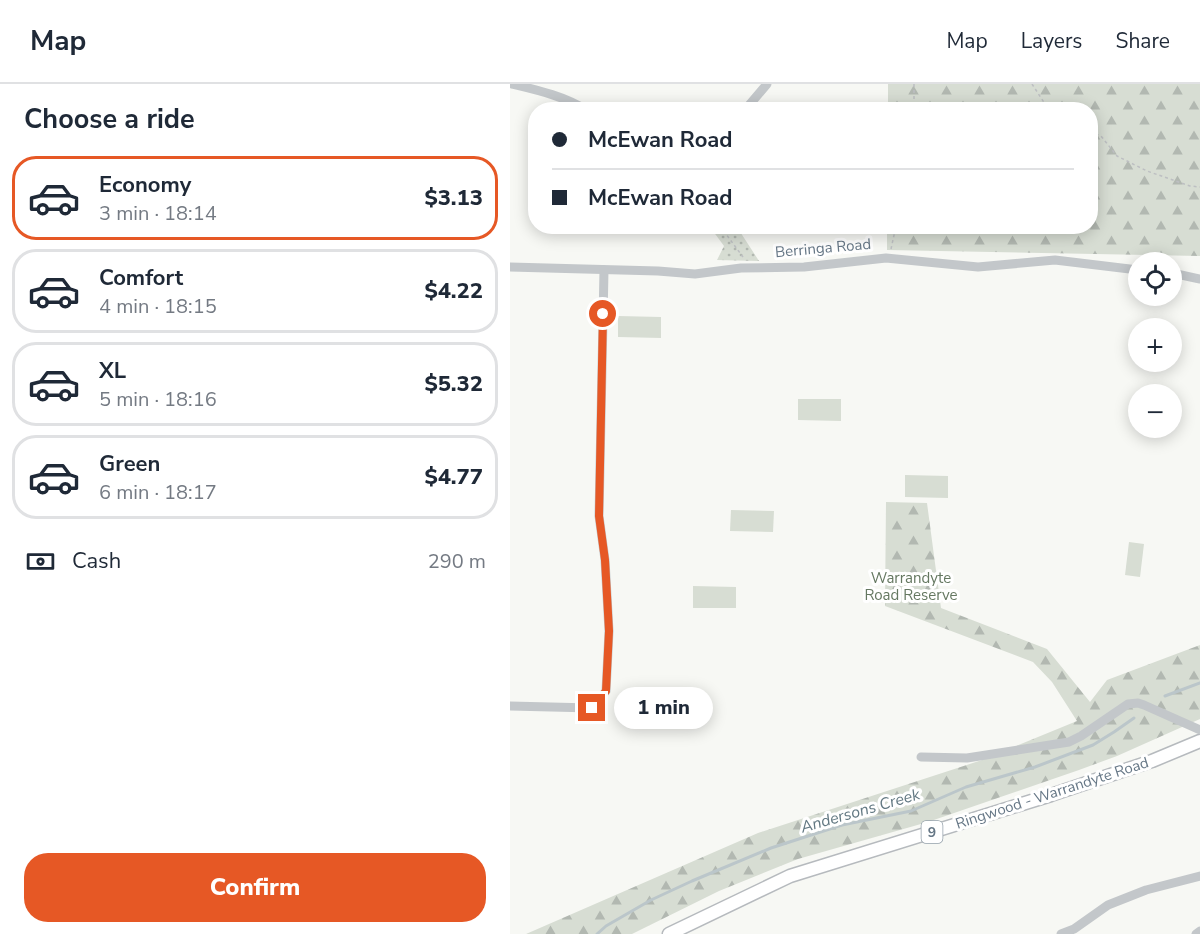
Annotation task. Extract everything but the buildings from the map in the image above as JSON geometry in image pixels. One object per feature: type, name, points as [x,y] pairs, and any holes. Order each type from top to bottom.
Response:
[{"type":"main road","name":"Ringwood - Warrandyte Road","points":[[669,934],[790,876],[1051,795],[1152,761],[1200,741]]},
{"type":"street","points":[[512,84],[553,95],[568,102]]},
{"type":"street","points":[[752,102],[767,84]]},
{"type":"street","name":"Berringa Road","points":[[510,267],[695,274],[750,268],[804,267],[886,258],[978,267],[1055,261],[1128,269]]},
{"type":"street","points":[[510,706],[592,708],[606,691],[609,631],[605,560],[599,516],[604,270]]},
{"type":"street","points":[[1182,275],[1200,279]]},
{"type":"street","points":[[921,757],[967,758],[1069,742],[1128,704],[1138,703],[1200,730]]},
{"type":"street","points":[[1061,934],[1074,929],[1108,905],[1146,890],[1200,876]]},
{"type":"path","points":[[914,84],[915,102]]},
{"type":"path","points":[[1032,84],[1044,102]]},
{"type":"path","points":[[1098,135],[1117,156],[1147,171],[1190,186],[1200,187]]},
{"type":"path","points":[[726,234],[750,268]]},
{"type":"path","points":[[886,258],[893,246],[895,234]]},
{"type":"green space","points":[[888,84],[1200,84],[1200,256],[1182,256],[1182,252],[1128,252],[1128,255],[887,250],[887,234],[1098,234],[1098,102],[888,102]]},
{"type":"green space","points":[[715,234],[742,234],[759,261],[717,260],[724,246]]},
{"type":"green space","points":[[618,316],[661,317],[661,338],[618,337]]},
{"type":"green space","points":[[798,399],[841,399],[841,421],[798,420]]},
{"type":"green space","points":[[905,475],[948,476],[948,498],[905,497]]},
{"type":"green space","name":"Warrandyte Road Reserve","points":[[886,502],[927,503],[941,608],[1047,649],[1090,702],[1107,680],[1200,645],[1200,719],[1117,756],[1079,770],[928,822],[798,859],[719,891],[632,934],[526,934],[758,833],[982,760],[1077,721],[1052,682],[1033,662],[885,606]]},
{"type":"green space","points":[[731,510],[774,511],[773,532],[730,531]]},
{"type":"green space","points":[[1129,542],[1144,544],[1140,577],[1125,575]]},
{"type":"green space","points":[[693,586],[736,587],[736,608],[693,608]]},
{"type":"waterway","name":"Andersons Creek","points":[[1165,696],[1200,683]]},
{"type":"waterway","name":"Andersons Creek","points":[[597,934],[606,926],[651,900],[771,848],[842,825],[911,811],[966,787],[1035,767],[1093,745],[1134,718]]},
{"type":"route","points":[[592,708],[606,691],[609,631],[605,560],[599,516],[603,314]]}]
